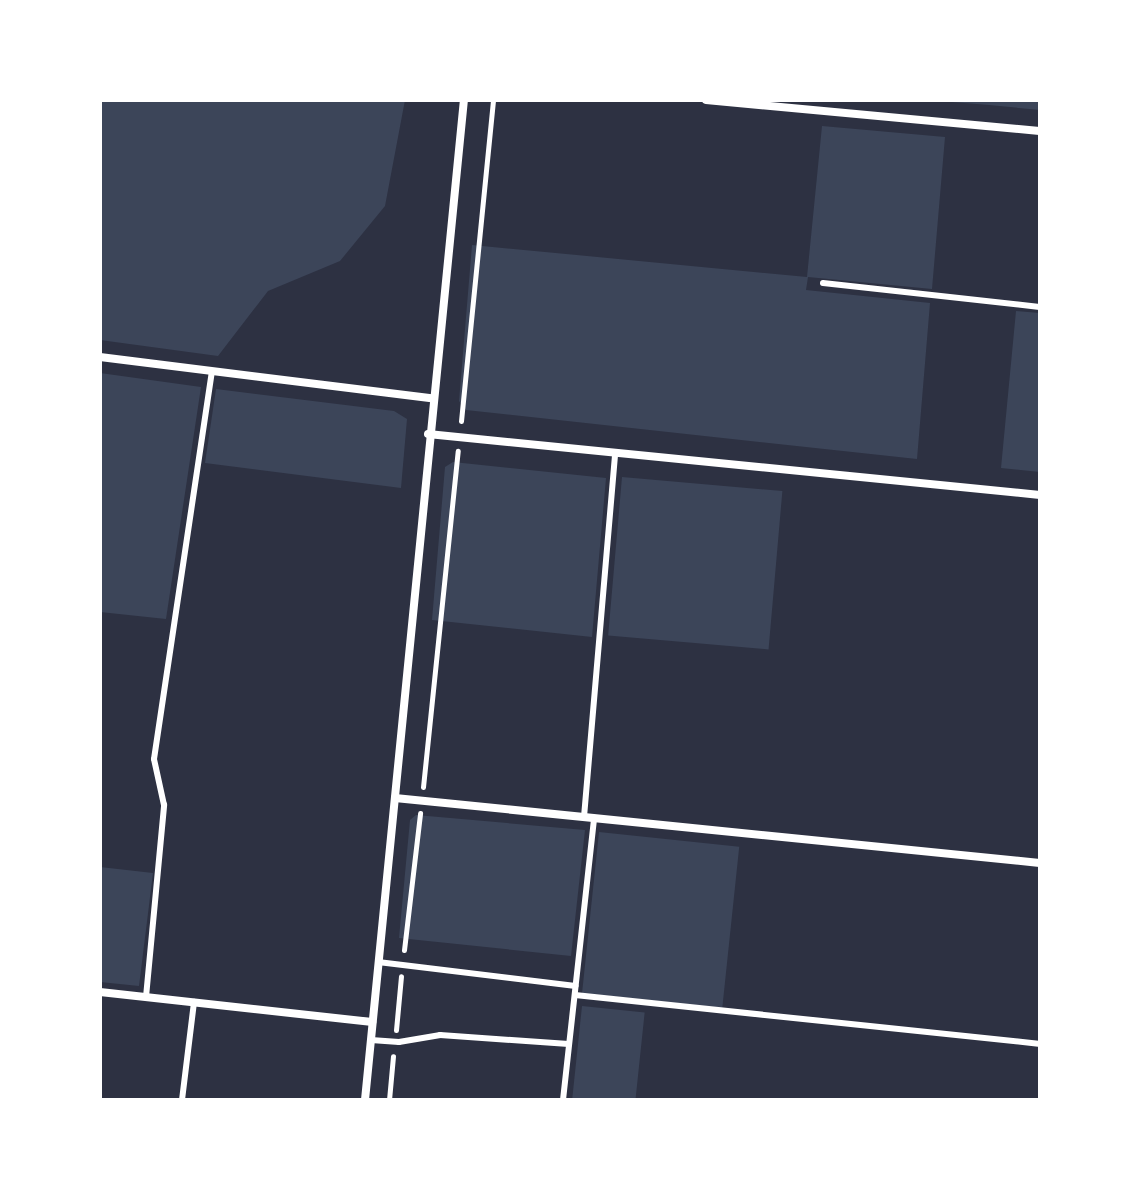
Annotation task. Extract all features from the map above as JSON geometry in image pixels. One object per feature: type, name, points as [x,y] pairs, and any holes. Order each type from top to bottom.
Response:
[{"type":"street","points":[[365,1100],[431,398],[464,100]]},
{"type":"street","points":[[706,100],[1040,131]]},
{"type":"street","points":[[100,357],[431,398]]},
{"type":"street","points":[[428,434],[1040,495]]},
{"type":"street","points":[[395,798],[1040,863]]},
{"type":"street","points":[[100,992],[372,1022]]},
{"type":"lane","points":[[823,283],[1040,307]]},
{"type":"lane","points":[[146,997],[164,805],[154,759],[212,371]]},
{"type":"lane","points":[[563,1100],[576,986],[615,452]]},
{"type":"lane","points":[[378,962],[576,986]]},
{"type":"lane","points":[[575,995],[1040,1044]]},
{"type":"lane","points":[[182,1100],[194,1002]]},
{"type":"lane","points":[[371,1040],[395,1042],[440,1035],[569,1044]]},
{"type":"path","points":[[389,1100],[493,100]]},
{"type":"shaded area","points":[[100,100],[405,100],[385,206],[340,261],[268,291],[218,356],[100,340]]},
{"type":"shaded area","points":[[927,100],[1040,100],[1040,110],[989,105]]},
{"type":"shaded area","points":[[822,126],[945,137],[932,289],[808,277],[806,290],[930,303],[917,459],[466,410],[459,401],[472,245],[807,277]]},
{"type":"shaded area","points":[[1016,311],[1040,313],[1040,472],[1001,468]]},
{"type":"shaded area","points":[[100,373],[201,387],[166,619],[100,612]]},
{"type":"shaded area","points":[[216,389],[394,411],[407,419],[401,488],[205,463]]},
{"type":"shaded area","points":[[453,462],[606,478],[592,637],[432,620],[445,467]]},
{"type":"shaded area","points":[[622,477],[782,491],[769,649],[608,635]]},
{"type":"shaded area","points":[[416,815],[585,830],[571,956],[399,938],[410,820]]},
{"type":"shaded area","points":[[599,832],[739,847],[722,1008],[582,993]]},
{"type":"shaded area","points":[[100,867],[153,873],[139,986],[100,982]]},
{"type":"shaded area","points":[[582,1006],[645,1013],[635,1100],[572,1100]]}]
